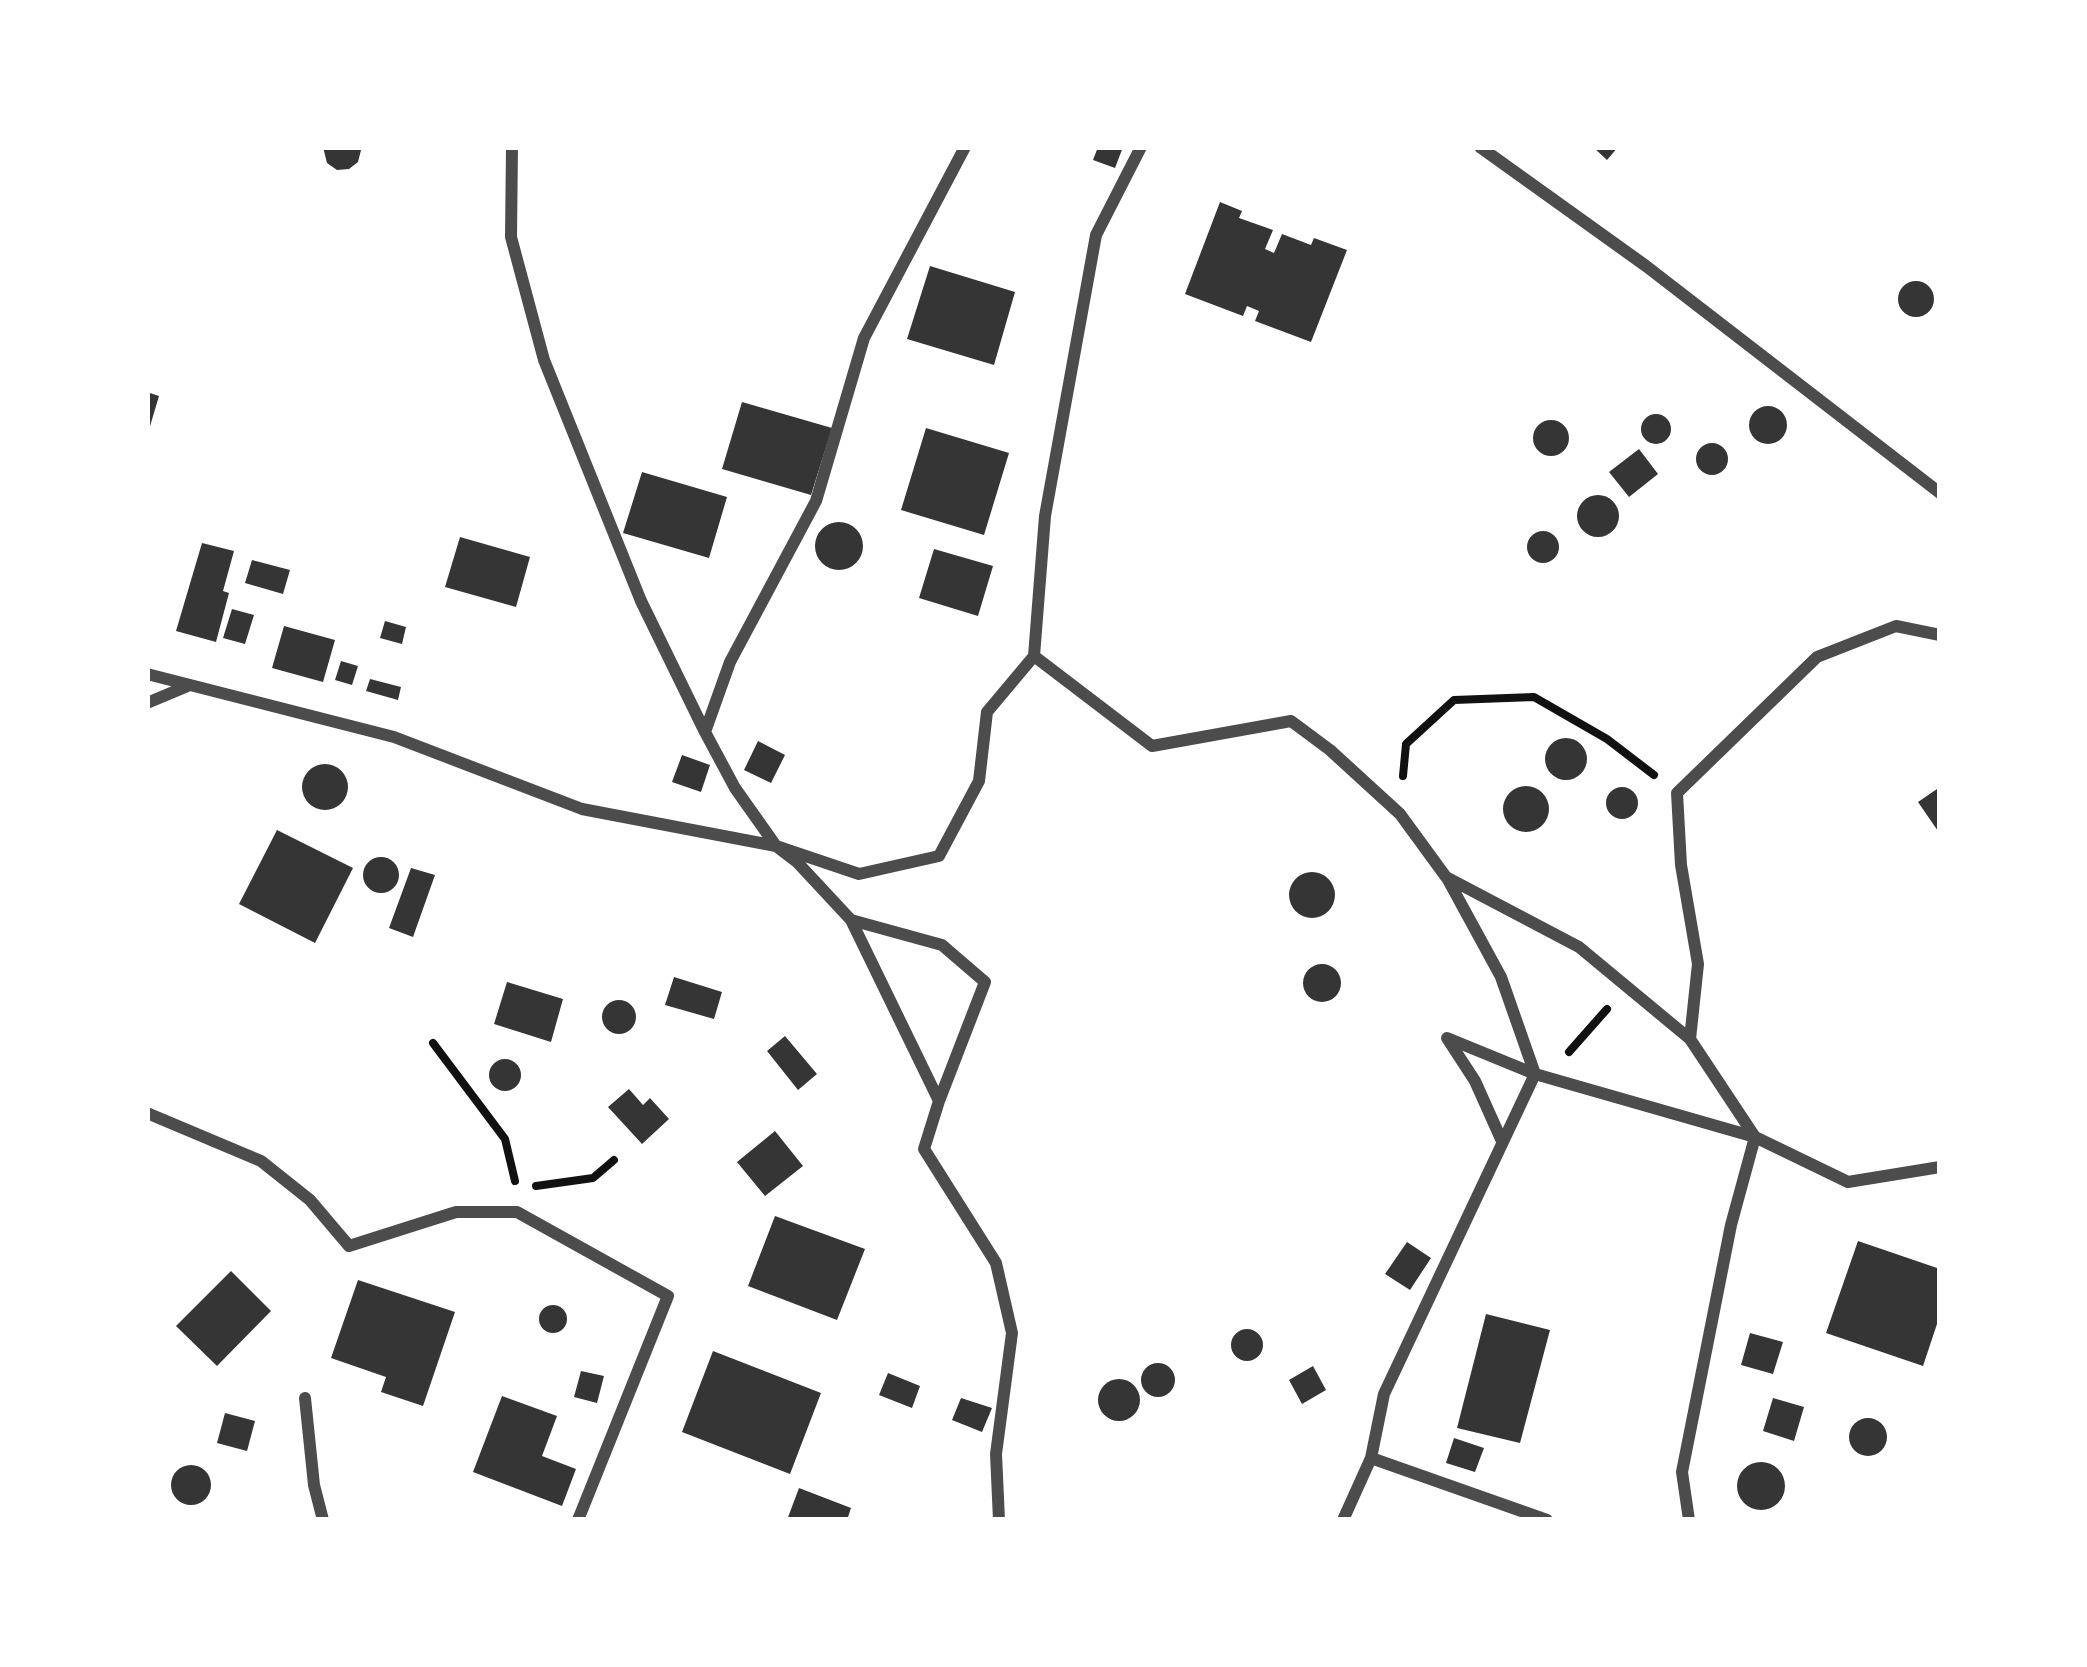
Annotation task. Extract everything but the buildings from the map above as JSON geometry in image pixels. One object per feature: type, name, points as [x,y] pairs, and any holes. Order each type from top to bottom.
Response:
[{"type":"street","points":[[512,147],[511,237],[544,360],[641,602],[735,788],[776,846],[851,920],[939,1101]]},
{"type":"street","points":[[705,731],[730,662],[816,501],[864,338],[965,147]]},
{"type":"street","points":[[147,674],[394,736],[582,809],[776,846],[859,874],[938,856],[979,781],[987,712],[1034,656],[1045,515],[1096,235],[1141,147]]},
{"type":"street","points":[[1480,147],[1646,266],[1940,493]]},
{"type":"street","points":[[1690,1039],[1698,964],[1681,866],[1677,793],[1816,657],[1896,626],[1940,635]]},
{"type":"street","points":[[1034,656],[1152,746],[1291,722],[1330,750],[1400,814],[1446,877],[1501,977],[1535,1074],[1384,1394],[1371,1458],[1343,1520]]},
{"type":"street","points":[[147,703],[190,685]]},
{"type":"street","points":[[1446,877],[1579,947],[1690,1039],[1755,1137],[1731,1226],[1682,1472],[1689,1520]]},
{"type":"street","points":[[851,920],[943,945],[985,982],[924,1149],[996,1263],[1012,1333],[996,1454],[999,1520]]},
{"type":"street","points":[[1501,1139],[1475,1082],[1447,1038],[1535,1074],[1755,1137],[1848,1182],[1940,1166]]},
{"type":"street","points":[[147,1113],[261,1161],[310,1200],[349,1246],[456,1212],[517,1212],[668,1297],[578,1520]]},
{"type":"street","points":[[305,1398],[322,1520]]},
{"type":"street","points":[[1371,1458],[1547,1520]]},
{"type":"path","points":[[1400,814],[1406,744],[1454,700],[1534,697],[1606,740],[1677,793]]},
{"type":"path","points":[[433,1043],[506,1138],[517,1188],[593,1178],[614,1160]]}]
